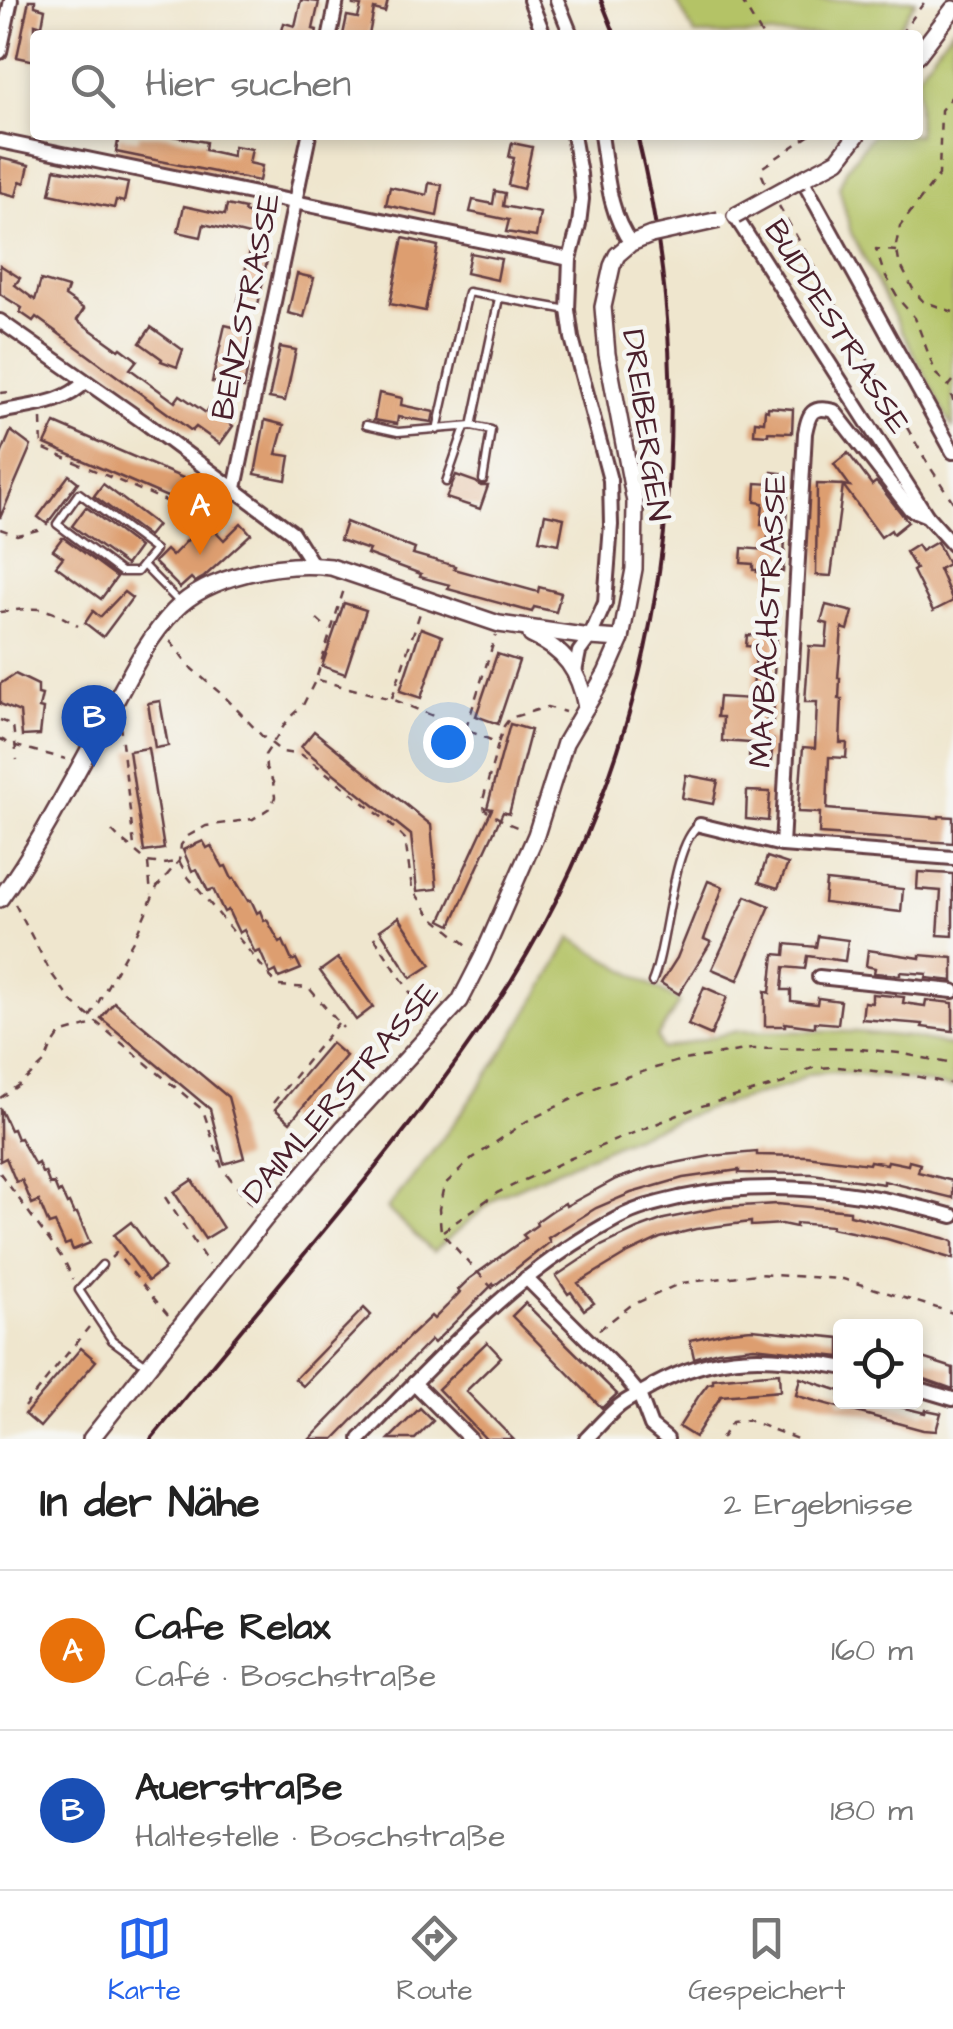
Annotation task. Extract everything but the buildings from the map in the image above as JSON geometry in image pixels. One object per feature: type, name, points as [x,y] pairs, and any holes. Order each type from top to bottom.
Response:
[{"type":"street","points":[[0,52],[11,0]]},
{"type":"street","points":[[331,30],[337,0]]},
{"type":"street","points":[[530,0],[542,30]]},
{"type":"street","points":[[557,0],[570,30]]},
{"type":"street","points":[[923,47],[953,8]]},
{"type":"street","name":"BENZSTRASSE","points":[[234,488],[308,140]]},
{"type":"street","points":[[574,140],[582,198],[570,259],[568,310],[610,480],[612,525],[606,604],[579,652],[575,672],[583,711]]},
{"type":"street","points":[[601,140],[614,212],[631,243],[727,218],[838,160],[853,140]]},
{"type":"street","points":[[0,141],[570,259]]},
{"type":"street","points":[[802,180],[953,452]]},
{"type":"street","name":"BUDDESTRASSE","points":[[727,218],[927,516],[953,545]]},
{"type":"street","name":"DREIBERGEN","points":[[622,639],[634,570],[636,502],[607,354],[603,307],[612,266],[631,243]]},
{"type":"street","points":[[0,321],[292,532],[313,565]]},
{"type":"street","points":[[0,412],[64,398],[85,382]]},
{"type":"street","name":"BUDDESTRASSE","points":[[822,408],[834,411],[910,509],[927,516]]},
{"type":"street","name":"MAYBACHSTRASSE","points":[[782,844],[805,433],[808,417],[822,408]]},
{"type":"street","points":[[3,895],[149,643],[182,605],[208,587],[258,570],[313,565],[349,573],[545,641],[561,652],[575,672]]},
{"type":"street","points":[[499,624],[622,639]]},
{"type":"street","name":"DAIMLERSTRASSE","points":[[91,1439],[264,1220],[460,1001],[536,835],[560,757],[622,639]]},
{"type":"street","points":[[700,825],[782,844],[953,858]]},
{"type":"street","points":[[819,977],[953,992]]},
{"type":"street","points":[[360,1439],[501,1297],[621,1216],[664,1201],[762,1187],[817,1189],[953,1216]]},
{"type":"street","points":[[526,1278],[624,1376],[638,1394],[651,1426],[668,1439]]},
{"type":"street","points":[[586,1439],[638,1394],[674,1375],[730,1358],[783,1358],[833,1366]]},
{"type":"street","points":[[414,1384],[470,1439]]},
{"type":"street","points":[[923,1390],[953,1399]]},
{"type":"lane","points":[[437,430],[468,292],[568,310]]},
{"type":"lane","points":[[446,482],[469,427],[499,298]]},
{"type":"lane","points":[[366,425],[398,432],[469,427],[491,430],[483,480]]},
{"type":"lane","points":[[80,494],[155,550],[143,565],[137,572],[121,572],[57,524],[80,494]]},
{"type":"lane","points":[[143,565],[182,605]]},
{"type":"lane","points":[[652,982],[662,956],[686,840],[700,825]]},
{"type":"lane","points":[[102,1266],[79,1290],[112,1340],[147,1366]]},
{"type":"path","points":[[740,0],[759,30]]},
{"type":"path","points":[[904,30],[926,0]]},
{"type":"path","points":[[953,95],[941,110],[940,176],[900,226],[897,251],[914,291],[924,301],[953,312]]},
{"type":"path","points":[[763,179],[763,167],[803,140]]},
{"type":"path","points":[[773,196],[953,502]]},
{"type":"path","points":[[897,251],[876,249],[900,300],[916,318],[936,374],[949,386],[953,401]]},
{"type":"path","points":[[949,386],[953,380]]},
{"type":"path","points":[[40,403],[42,448],[187,510],[214,472]]},
{"type":"path","points":[[0,528],[17,535],[57,524]]},
{"type":"path","points":[[151,897],[179,860],[181,845],[188,836],[206,826],[253,819],[271,807],[275,798],[265,755],[316,680],[349,573]]},
{"type":"path","points":[[392,700],[424,599]]},
{"type":"path","points":[[0,612],[39,607],[78,626]]},
{"type":"path","points":[[317,619],[330,631]]},
{"type":"path","points":[[466,729],[499,624]]},
{"type":"path","points":[[160,628],[192,669],[271,744],[282,752],[302,755],[405,839],[412,888],[430,914],[482,958]]},
{"type":"path","points":[[316,680],[392,700],[498,743]]},
{"type":"path","points":[[536,835],[485,810],[483,800],[504,726],[510,718],[547,708],[583,711]]},
{"type":"path","points":[[107,716],[120,725],[134,848]]},
{"type":"path","points":[[0,720],[13,726],[17,760]]},
{"type":"path","points":[[0,739],[82,764]]},
{"type":"path","points":[[112,831],[148,862],[164,864],[179,860]]},
{"type":"path","points":[[179,860],[188,877],[278,986],[309,988],[343,1028]]},
{"type":"path","points":[[90,1018],[146,916],[151,897],[148,862]]},
{"type":"path","points":[[3,895],[73,1003],[203,1110],[222,1168],[264,1220]]},
{"type":"path","points":[[374,938],[434,1028]]},
{"type":"path","points":[[0,1098],[45,1062],[60,1034],[96,1023]]},
{"type":"path","points":[[273,1102],[338,1023]]},
{"type":"path","points":[[501,1297],[441,1232],[439,1209],[444,1185],[474,1158],[528,1121],[603,1084],[678,1061],[751,1049],[852,1048],[953,1064]]},
{"type":"path","points":[[441,1232],[497,1192],[568,1160],[698,1106],[784,1083],[813,1068],[910,1076],[953,1084]]},
{"type":"path","points":[[0,1174],[65,1262],[79,1290]]},
{"type":"path","points":[[165,1197],[218,1278]]},
{"type":"path","points":[[102,1266],[116,1254],[178,1327]]},
{"type":"path","points":[[587,1340],[630,1306],[681,1283],[757,1274],[842,1279],[953,1313]]},
{"type":"path","points":[[24,1407],[97,1317]]},
{"type":"path","points":[[721,1439],[732,1422],[748,1420],[797,1439]]},
{"type":"green space","points":[[676,0],[916,0],[897,30],[692,30]]},
{"type":"green space","points":[[953,27],[953,429],[851,233],[839,187],[847,168],[868,140],[923,140],[923,67]]},
{"type":"green space","points":[[571,938],[680,1002],[657,1037],[662,1049],[737,1031],[857,1032],[909,1037],[953,1046],[953,1088],[835,1072],[808,1074],[788,1086],[644,1132],[498,1196],[433,1252],[387,1209],[485,1078]]},
{"type":"railway","points":[[601,0],[613,30]]},
{"type":"railway","points":[[151,1439],[371,1173],[467,1047],[511,981],[564,884],[606,783],[638,678],[659,571],[669,462],[669,352],[658,243],[638,140]]},
{"type":"place","name":"Cafe Relax","points":[[200,555]]},
{"type":"place","name":"Auerstraße","points":[[94,767]]}]
